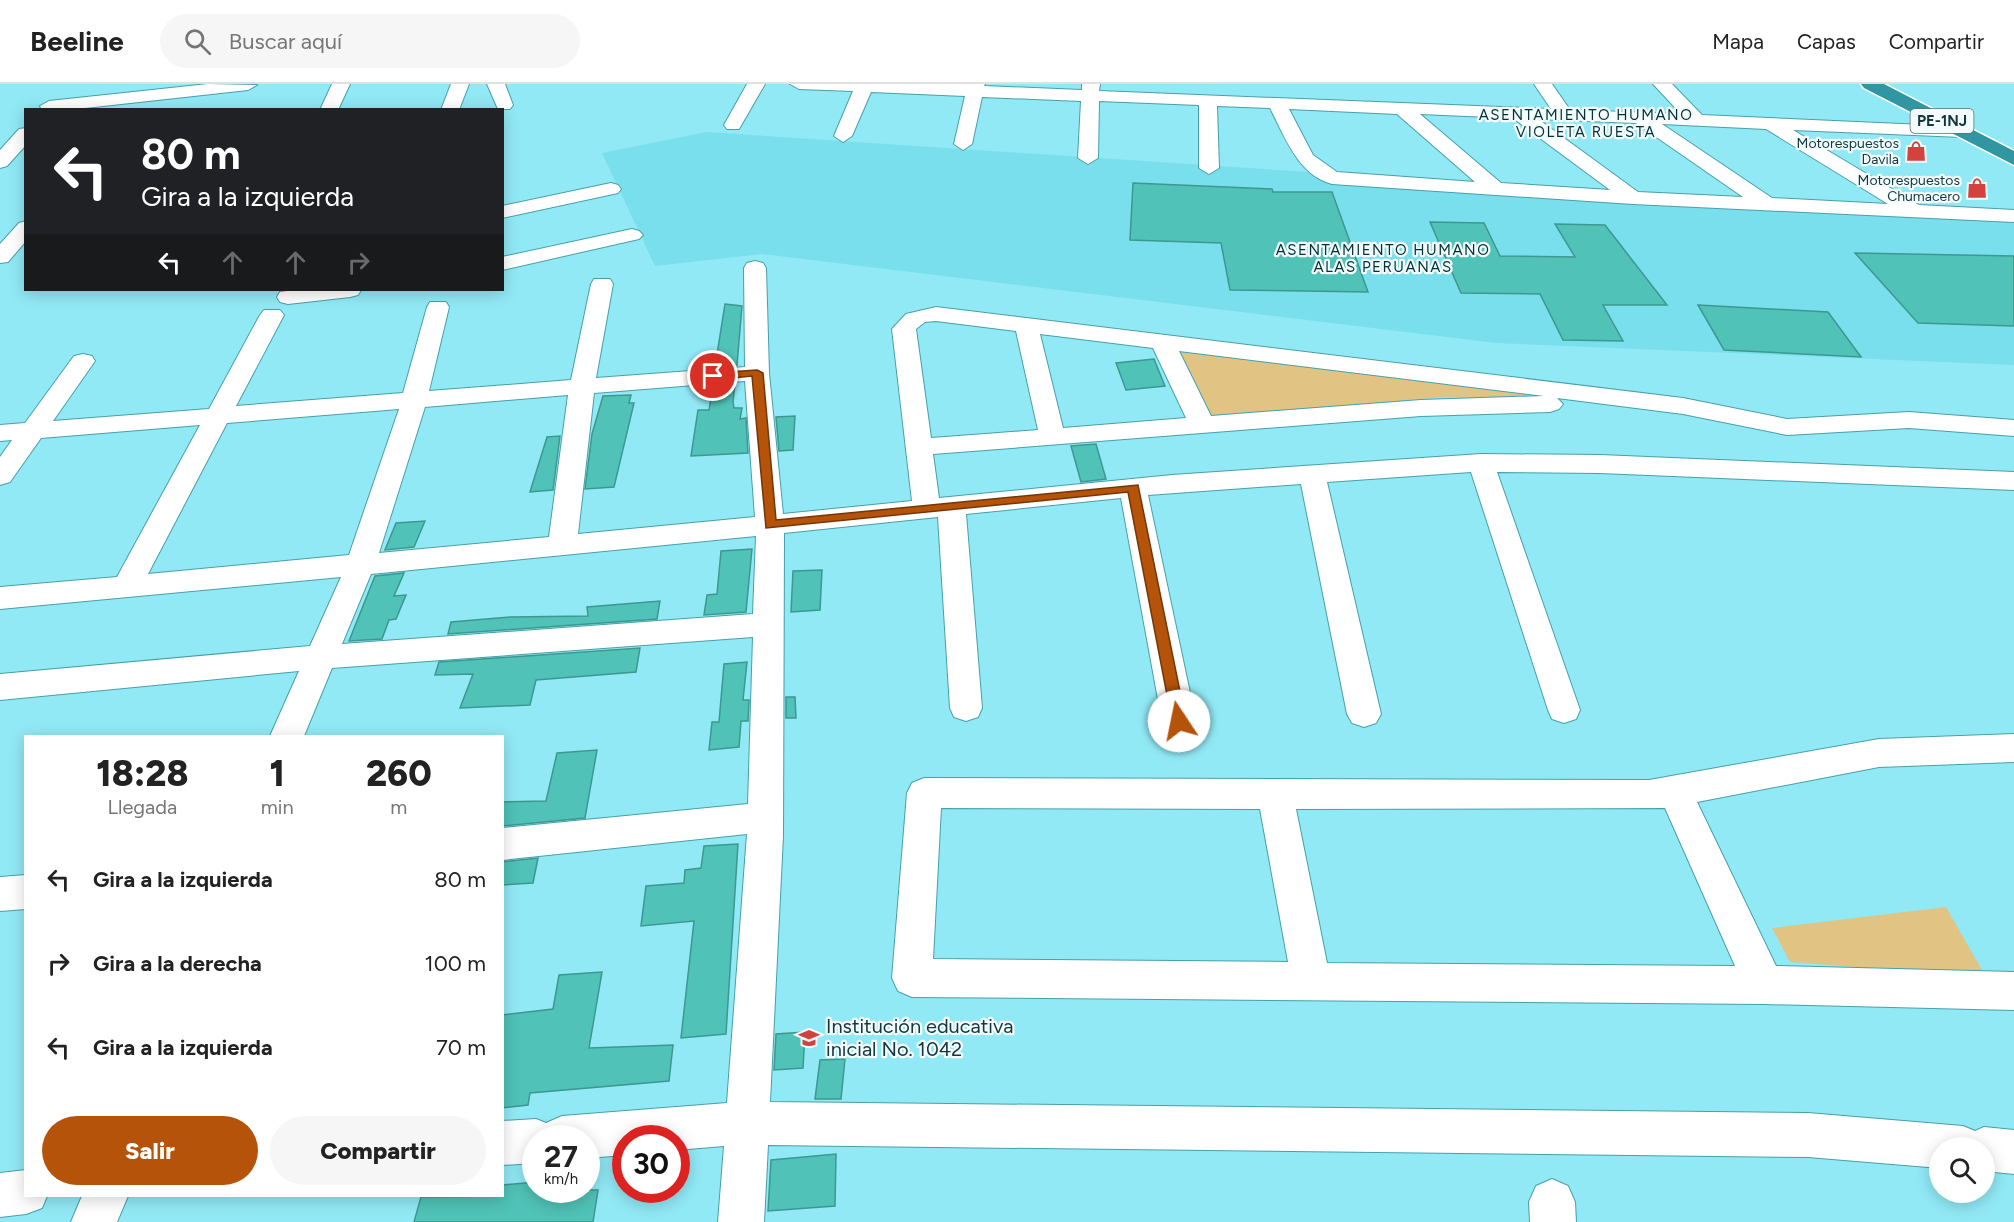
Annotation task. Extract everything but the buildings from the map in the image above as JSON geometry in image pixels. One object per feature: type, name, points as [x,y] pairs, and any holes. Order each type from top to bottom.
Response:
[{"type":"highway","name":"PE-1NJ","points":[[1870,84],[2014,159]]},
{"type":"street","points":[[47,108],[67,84]]},
{"type":"street","points":[[47,108],[249,84]]},
{"type":"street","points":[[238,101],[249,84]]},
{"type":"street","points":[[330,108],[341,84]]},
{"type":"street","points":[[451,108],[460,84]]},
{"type":"street","points":[[496,84],[504,105]]},
{"type":"street","points":[[733,125],[756,84]]},
{"type":"street","points":[[799,84],[864,87],[1091,89],[1202,94],[1276,102],[1400,107],[1436,100],[1516,111],[1563,114],[1962,132]]},
{"type":"street","points":[[1317,84],[1320,103]]},
{"type":"street","points":[[1543,84],[1563,114]]},
{"type":"street","points":[[1662,84],[1696,119]]},
{"type":"street","points":[[843,136],[864,87]]},
{"type":"street","points":[[963,144],[975,88]]},
{"type":"street","points":[[1088,158],[1091,89]]},
{"type":"street","points":[[1202,94],[1209,168]]},
{"type":"street","points":[[1276,102],[1305,158],[1314,168],[1332,178],[1633,198],[2014,216]]},
{"type":"street","points":[[1400,107],[1497,190]]},
{"type":"street","points":[[1516,111],[1633,198]]},
{"type":"street","points":[[1638,117],[1768,205]]},
{"type":"street","points":[[1768,122],[1914,211]]},
{"type":"street","points":[[6,169],[24,137]]},
{"type":"street","points":[[504,212],[610,189]]},
{"type":"street","points":[[0,226],[24,225]]},
{"type":"street","points":[[0,257],[24,227]]},
{"type":"street","points":[[504,264],[632,235]]},
{"type":"street","points":[[741,1222],[745,1123],[765,817],[770,525],[757,373],[754,268]]},
{"type":"street","points":[[562,546],[582,387],[602,284]]},
{"type":"street","points":[[127,585],[217,417],[280,306],[346,291]]},
{"type":"street","points":[[287,735],[360,566],[414,401],[438,307]]},
{"type":"street","points":[[966,708],[939,508],[918,447],[904,339],[903,329],[908,321],[925,315],[954,314],[1683,406],[1787,427],[1910,420],[2014,428]]},
{"type":"street","points":[[1026,324],[1052,435]]},
{"type":"street","points":[[1162,341],[1202,425]]},
{"type":"street","points":[[0,476],[83,361]]},
{"type":"street","points":[[0,433],[757,373]]},
{"type":"street","points":[[918,447],[1052,435],[1431,408],[1526,406],[1608,397]]},
{"type":"street","points":[[0,598],[360,566],[1133,488],[1481,464],[1600,464],[2014,481]]},
{"type":"street","points":[[1481,464],[1564,710]]},
{"type":"street","points":[[1312,474],[1364,714]]},
{"type":"street","points":[[1133,488],[1179,721]]},
{"type":"street","points":[[0,687],[321,657],[768,624]]},
{"type":"street","points":[[2014,748],[1879,753],[1649,795],[924,793],[912,978],[1764,985],[2014,992]]},
{"type":"street","points":[[1675,792],[1764,985]]},
{"type":"street","points":[[1275,794],[1311,981]]},
{"type":"street","points":[[504,844],[765,817]]},
{"type":"street","points":[[0,894],[24,892]]},
{"type":"street","points":[[600,1135],[745,1123],[1808,1135],[1929,1145]]},
{"type":"street","points":[[504,1143],[522,1142]]},
{"type":"street","points":[[1995,1150],[2014,1152]]},
{"type":"street","points":[[0,1195],[24,1192]]},
{"type":"street","points":[[94,1222],[105,1197]]},
{"type":"shaded area","points":[[707,132],[2014,219],[2014,365],[1496,343],[762,254],[655,266],[602,153]]},
{"type":"shaded area","points":[[1174,348],[1541,395],[1543,400],[1444,397],[1207,418]]},
{"type":"shaded area","points":[[1946,907],[1986,977],[1790,962],[1772,928]]},
{"type":"place","name":"Motorespuestos Davila","points":[[1916,151]]},
{"type":"place","name":"Motorespuestos Chumacero","points":[[1977,188]]},
{"type":"place","name":"Institución educativa inicial No. 1042","points":[[809,1038]]},
{"type":"district","name":"ASENTAMIENTO HUMANO VIOLETA RUESTA","points":[[1586,124]]},
{"type":"district","name":"ASENTAMIENTO HUMANO ALAS PERUANAS","points":[[1383,258]]},
{"type":"route","points":[[713,376],[757,373],[770,525],[1133,488],[1179,721]]}]
